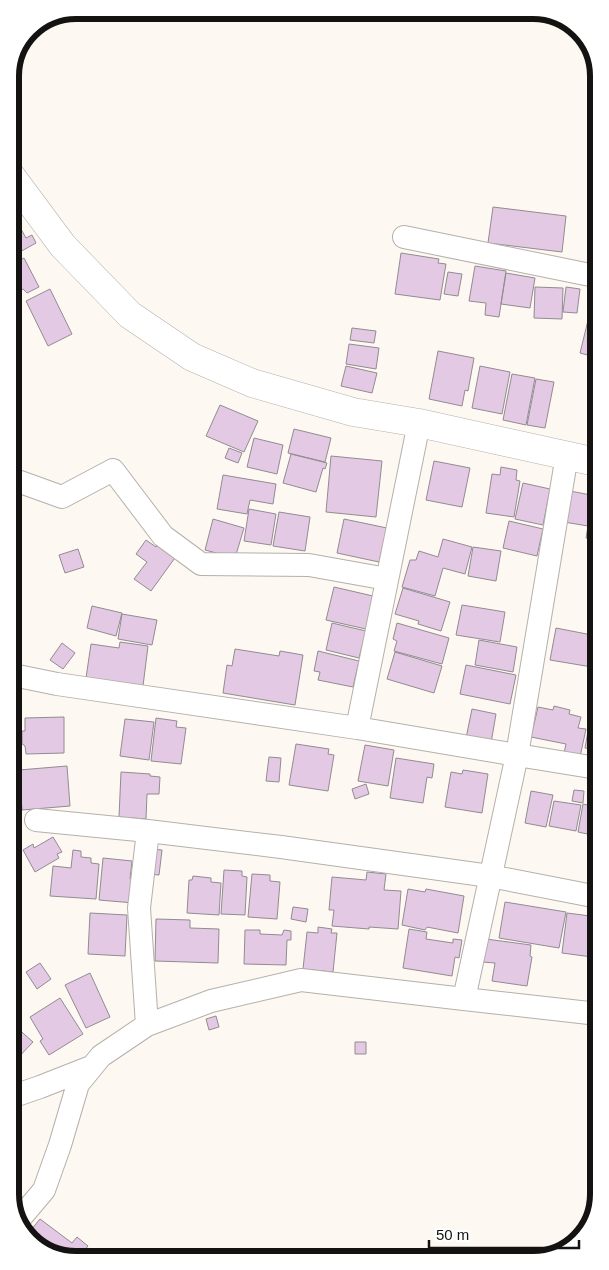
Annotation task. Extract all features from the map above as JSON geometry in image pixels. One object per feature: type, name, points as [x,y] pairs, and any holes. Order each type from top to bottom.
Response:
[{"type":"street","points":[[19,188],[64,246],[130,315],[192,357],[252,383],[353,412],[419,423],[590,461]]},
{"type":"street","points":[[404,237],[590,275]]},
{"type":"street","points":[[357,728],[419,423]]},
{"type":"street","points":[[464,999],[517,755],[567,455]]},
{"type":"street","points":[[19,482],[62,497],[114,470],[163,536],[201,564],[309,565],[387,579]]},
{"type":"street","points":[[19,675],[57,684],[357,728],[590,767]]},
{"type":"street","points":[[36,820],[290,848],[490,876],[590,895]]},
{"type":"street","points":[[146,1025],[139,908],[148,831]]},
{"type":"street","points":[[23,1215],[44,1190],[78,1084],[101,1056],[146,1025],[211,1001],[301,980],[590,1013]]},
{"type":"street","points":[[19,1094],[92,1067]]},
{"type":"building","points":[[493,207],[566,216],[562,252],[488,243]]},
{"type":"building","points":[[19,225],[26,238],[32,235],[36,243],[19,253]]},
{"type":"building","points":[[401,253],[439,259],[438,263],[446,264],[440,300],[395,294]]},
{"type":"building","points":[[24,258],[39,287],[27,293],[23,289],[19,291],[19,261]]},
{"type":"building","points":[[475,266],[506,271],[499,317],[485,315],[486,303],[469,301]]},
{"type":"building","points":[[448,272],[462,274],[458,296],[444,294]]},
{"type":"building","points":[[506,273],[535,278],[530,308],[501,304]]},
{"type":"building","points":[[535,287],[563,288],[562,319],[534,318]]},
{"type":"building","points":[[566,287],[580,289],[577,313],[563,312]]},
{"type":"building","points":[[50,289],[72,334],[48,346],[26,301]]},
{"type":"building","points":[[590,312],[590,356],[580,353]]},
{"type":"building","points":[[352,328],[376,331],[374,343],[350,340]]},
{"type":"building","points":[[349,344],[379,348],[376,369],[346,364]]},
{"type":"building","points":[[438,351],[474,358],[468,391],[465,390],[462,406],[429,399]]},
{"type":"building","points":[[346,366],[377,373],[372,393],[341,386]]},
{"type":"building","points":[[480,366],[510,372],[502,414],[472,408]]},
{"type":"building","points":[[512,374],[535,378],[526,425],[503,420]]},
{"type":"building","points":[[536,379],[554,382],[545,428],[527,425]]},
{"type":"building","points":[[220,405],[258,421],[244,452],[206,436]]},
{"type":"building","points":[[294,429],[331,438],[325,462],[288,453]]},
{"type":"building","points":[[254,438],[283,445],[277,474],[247,467]]},
{"type":"building","points":[[229,448],[242,453],[238,463],[225,458]]},
{"type":"building","points":[[291,454],[327,463],[325,469],[323,468],[316,492],[283,483]]},
{"type":"building","points":[[331,456],[382,461],[376,517],[326,512]]},
{"type":"building","points":[[434,461],[470,468],[462,507],[426,500]]},
{"type":"building","points":[[501,467],[517,470],[516,480],[520,481],[514,517],[486,513],[492,474],[500,475]]},
{"type":"building","points":[[223,475],[276,484],[273,504],[250,500],[247,514],[217,509]]},
{"type":"building","points":[[523,483],[550,489],[543,525],[515,519]]},
{"type":"building","points":[[570,491],[590,495],[590,539],[586,538],[588,526],[564,522]]},
{"type":"building","points":[[249,509],[276,514],[271,545],[244,541]]},
{"type":"building","points":[[279,512],[310,517],[305,551],[273,546]]},
{"type":"building","points":[[213,519],[244,528],[235,558],[205,550]]},
{"type":"building","points":[[344,519],[387,528],[379,562],[337,553]]},
{"type":"building","points":[[509,521],[543,529],[537,556],[503,548]]},
{"type":"building","points":[[443,539],[472,547],[465,574],[443,568],[435,596],[402,587],[410,560],[416,560],[419,551],[438,557]]},
{"type":"building","points":[[146,540],[156,547],[159,543],[177,555],[151,591],[134,579],[147,562],[136,554]]},
{"type":"building","points":[[473,547],[501,551],[496,581],[468,576]]},
{"type":"building","points":[[78,549],[84,567],[65,573],[59,555]]},
{"type":"building","points":[[334,587],[373,596],[366,629],[326,620]]},
{"type":"building","points":[[403,588],[450,602],[441,631],[418,624],[419,621],[395,614]]},
{"type":"building","points":[[462,605],[505,612],[500,642],[456,635]]},
{"type":"building","points":[[92,606],[122,613],[116,636],[87,628]]},
{"type":"building","points":[[122,614],[157,620],[152,645],[118,639]]},
{"type":"building","points":[[332,623],[366,631],[359,658],[326,650]]},
{"type":"building","points":[[397,623],[449,638],[442,664],[394,651],[397,641],[393,639]]},
{"type":"building","points":[[556,628],[590,635],[590,667],[550,660]]},
{"type":"building","points":[[479,640],[517,647],[513,672],[475,665]]},
{"type":"building","points":[[120,642],[148,646],[143,686],[86,678],[91,644],[119,648]]},
{"type":"building","points":[[62,643],[75,653],[63,669],[50,660]]},
{"type":"building","points":[[235,649],[279,656],[280,651],[303,655],[295,705],[223,693],[227,665],[232,666]]},
{"type":"building","points":[[318,651],[359,661],[353,687],[318,680],[320,672],[314,671]]},
{"type":"building","points":[[395,652],[442,666],[434,693],[387,679]]},
{"type":"building","points":[[466,665],[516,675],[510,704],[460,694]]},
{"type":"building","points":[[554,706],[570,710],[569,714],[581,717],[578,728],[586,729],[580,757],[564,753],[566,744],[531,737],[538,707],[553,710]]},
{"type":"building","points":[[472,709],[496,714],[491,743],[466,738]]},
{"type":"building","points":[[64,717],[64,753],[26,754],[25,746],[22,744],[25,718]]},
{"type":"building","points":[[156,718],[177,721],[176,727],[186,728],[181,764],[151,761]]},
{"type":"building","points":[[125,719],[154,722],[149,760],[120,756]]},
{"type":"building","points":[[590,720],[590,749],[585,748]]},
{"type":"building","points":[[296,744],[329,749],[328,754],[334,755],[328,791],[289,785]]},
{"type":"building","points":[[365,745],[394,750],[388,786],[358,781]]},
{"type":"building","points":[[269,757],[281,758],[279,782],[266,781]]},
{"type":"building","points":[[396,758],[434,764],[432,778],[427,777],[423,803],[390,798]]},
{"type":"building","points":[[67,766],[70,806],[22,810],[19,770]]},
{"type":"building","points":[[463,770],[488,774],[482,813],[445,807],[451,772],[462,774]]},
{"type":"building","points":[[121,772],[150,774],[150,776],[160,777],[159,794],[147,794],[146,819],[119,817]]},
{"type":"building","points":[[366,784],[369,794],[355,799],[352,789]]},
{"type":"building","points":[[574,790],[584,791],[583,803],[572,801]]},
{"type":"building","points":[[531,791],[553,795],[546,827],[525,823]]},
{"type":"building","points":[[554,801],[581,805],[576,831],[549,826]]},
{"type":"building","points":[[583,804],[590,806],[590,835],[578,832]]},
{"type":"building","points":[[53,837],[62,852],[57,854],[59,858],[35,872],[23,850],[33,844],[34,848]]},
{"type":"building","points":[[151,849],[162,850],[159,875],[149,874]]},
{"type":"building","points":[[73,850],[81,851],[81,857],[91,858],[91,863],[99,864],[96,899],[50,896],[53,866],[71,868]]},
{"type":"building","points":[[103,858],[132,861],[130,879],[137,880],[134,903],[99,900]]},
{"type":"building","points":[[224,870],[242,871],[242,876],[247,877],[245,915],[221,914]]},
{"type":"building","points":[[367,872],[386,874],[384,890],[401,891],[398,929],[332,926],[334,910],[329,910],[332,877],[366,880]]},
{"type":"building","points":[[252,874],[270,875],[270,881],[280,882],[277,919],[248,917]]},
{"type":"building","points":[[193,876],[211,878],[211,882],[221,883],[219,915],[187,913],[189,880],[192,880]]},
{"type":"building","points":[[408,889],[425,892],[426,889],[464,896],[458,933],[427,927],[425,930],[402,925]]},
{"type":"building","points":[[505,902],[566,912],[559,948],[499,938]]},
{"type":"building","points":[[293,907],[308,909],[306,922],[291,919]]},
{"type":"building","points":[[90,913],[127,915],[125,956],[88,954]]},
{"type":"building","points":[[567,913],[590,916],[590,957],[562,953]]},
{"type":"building","points":[[156,919],[190,920],[190,928],[219,929],[218,963],[155,961]]},
{"type":"building","points":[[318,927],[332,929],[331,933],[337,933],[333,972],[303,969],[307,932],[318,933]]},
{"type":"building","points":[[409,929],[427,932],[426,939],[453,943],[453,939],[462,940],[459,958],[455,957],[452,976],[403,968]]},
{"type":"building","points":[[245,930],[260,930],[260,934],[282,935],[284,930],[291,931],[291,940],[287,940],[286,965],[244,964]]},
{"type":"building","points":[[486,939],[531,945],[530,956],[532,957],[527,986],[492,981],[495,963],[482,962]]},
{"type":"building","points":[[40,963],[51,979],[37,989],[26,972]]},
{"type":"building","points":[[90,973],[110,1017],[86,1028],[65,985]]},
{"type":"building","points":[[60,998],[83,1034],[49,1055],[40,1041],[43,1039],[30,1017]]},
{"type":"building","points":[[216,1016],[219,1027],[209,1030],[206,1019]]},
{"type":"building","points":[[19,1029],[33,1042],[19,1057]]},
{"type":"building","points":[[355,1042],[366,1042],[366,1054],[355,1054]]},
{"type":"building","points":[[40,1219],[72,1243],[77,1237],[88,1246],[84,1251],[72,1251],[54,1247],[35,1235],[31,1230]]}]
